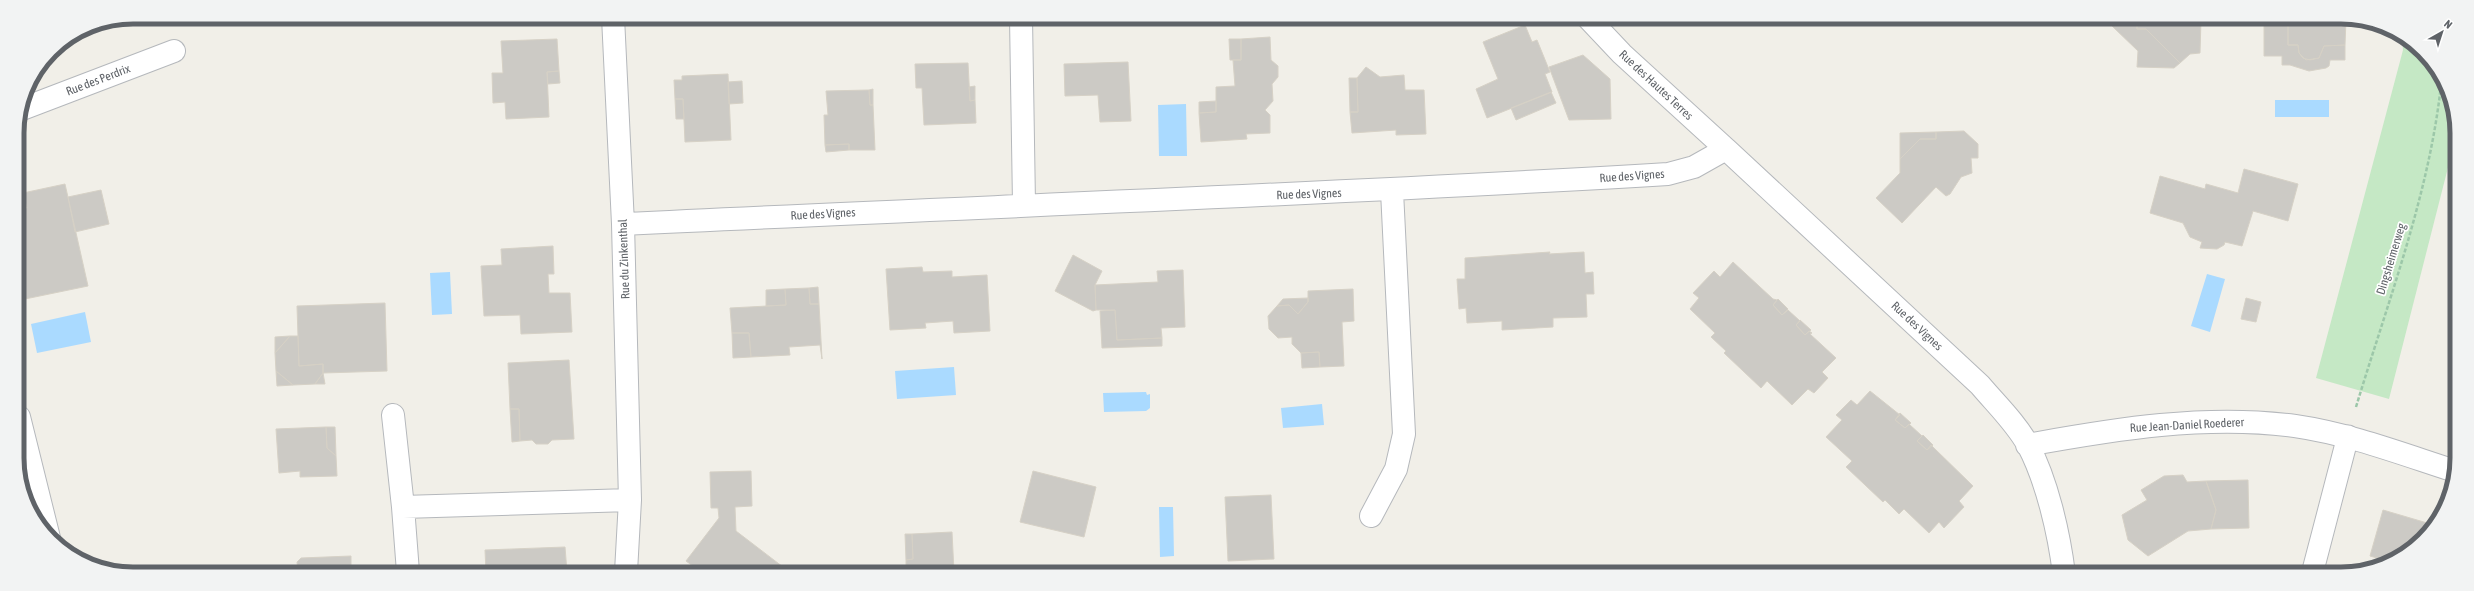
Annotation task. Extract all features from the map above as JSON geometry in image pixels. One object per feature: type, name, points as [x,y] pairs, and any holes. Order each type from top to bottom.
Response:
[{"type":"street","name":"Rue du Zinkenthal","points":[[613,24],[623,224],[630,500],[626,567]]},
{"type":"street","points":[[1021,24],[1024,204]]},
{"type":"street","name":"Rue des Hautes Terres","points":[[1594,24],[1622,54],[1726,149]]},
{"type":"street","name":"Rue des Perdrix","points":[[28,106],[174,51]]},
{"type":"street","name":"Rue des Vignes","points":[[623,224],[1024,204],[1392,190],[1668,174],[1694,167],[1726,149],[1980,385],[2028,445],[2052,513],[2063,567]]},
{"type":"street","points":[[1372,516],[1396,469],[1404,434],[1392,190]]},
{"type":"street","points":[[392,415],[403,507],[408,567]]},
{"type":"street","name":"Rue Jean-Daniel Roederer","points":[[2028,445],[2120,429],[2258,422],[2348,436],[2450,469]]},
{"type":"street","points":[[24,438],[46,524]]},
{"type":"street","points":[[403,507],[630,500]]},
{"type":"lane","points":[[2314,567],[2348,436]]},
{"type":"path","name":"Dingsheimerweg","points":[[2348,436],[2422,187],[2436,126],[2441,89]]},
{"type":"green space","points":[[2402,43],[2408,46],[2428,66],[2439,85],[2448,111],[2450,125],[2450,160],[2389,399],[2316,378],[2403,50]]},
{"type":"water","points":[[2275,100],[2329,100],[2329,117],[2275,117]]},
{"type":"water","points":[[1186,104],[1187,156],[1159,156],[1158,105]]},
{"type":"water","points":[[450,272],[452,314],[432,315],[430,273]]},
{"type":"water","points":[[2207,274],[2225,279],[2210,332],[2191,326]]},
{"type":"water","points":[[85,312],[91,342],[37,353],[31,324]]},
{"type":"water","points":[[954,367],[956,395],[897,399],[895,371]]},
{"type":"water","points":[[1146,392],[1147,395],[1150,394],[1150,408],[1146,411],[1104,412],[1103,393]]},
{"type":"water","points":[[1322,404],[1324,425],[1283,428],[1281,408]]},
{"type":"water","points":[[1159,507],[1173,507],[1174,556],[1160,557]]},
{"type":"building","points":[[2114,24],[2137,24],[2137,29],[2146,29],[2180,63],[2174,68],[2137,67],[2138,51],[2112,26]]},
{"type":"building","points":[[2137,24],[2201,24],[2200,53],[2190,54],[2180,63],[2146,29],[2137,29]]},
{"type":"building","points":[[2264,24],[2288,24],[2288,45],[2298,45],[2299,53],[2303,58],[2310,60],[2319,58],[2324,46],[2345,45],[2345,60],[2330,60],[2329,66],[2326,68],[2309,71],[2290,65],[2282,65],[2282,56],[2264,56]]},
{"type":"building","points":[[2288,24],[2346,24],[2345,45],[2324,46],[2319,58],[2306,60],[2299,53],[2298,45],[2288,45]]},
{"type":"building","points":[[1525,25],[1532,42],[1537,40],[1550,72],[1545,74],[1552,92],[1487,118],[1476,89],[1498,79],[1483,42]]},
{"type":"building","points":[[1270,37],[1271,60],[1278,66],[1278,77],[1272,84],[1273,101],[1265,110],[1270,115],[1270,133],[1246,134],[1247,139],[1201,142],[1199,113],[1216,112],[1216,87],[1235,86],[1233,60],[1241,60],[1241,39]]},
{"type":"building","points":[[557,39],[559,71],[547,72],[549,117],[506,119],[505,102],[493,103],[492,73],[503,73],[501,41]]},
{"type":"building","points":[[1229,39],[1241,39],[1241,60],[1230,60]]},
{"type":"building","points":[[1583,55],[1610,79],[1611,119],[1569,120],[1549,67]]},
{"type":"building","points":[[1128,62],[1131,121],[1100,122],[1098,95],[1065,96],[1064,64]]},
{"type":"building","points":[[968,63],[970,101],[975,100],[976,123],[924,125],[922,88],[916,88],[915,64]]},
{"type":"building","points":[[1366,67],[1380,77],[1404,75],[1405,90],[1424,90],[1426,134],[1396,135],[1396,130],[1352,133],[1350,112],[1358,112],[1357,78]]},
{"type":"building","points":[[559,71],[560,83],[548,84],[547,72]]},
{"type":"building","points":[[728,74],[731,140],[685,142],[683,99],[675,99],[674,80],[682,80],[682,76]]},
{"type":"building","points":[[1349,78],[1357,78],[1358,112],[1350,112]]},
{"type":"building","points":[[742,81],[743,103],[729,104],[728,82]]},
{"type":"building","points":[[975,86],[975,100],[970,101],[969,87]]},
{"type":"building","points":[[873,89],[873,105],[870,105],[869,90]]},
{"type":"building","points":[[869,90],[870,105],[873,105],[875,150],[849,150],[849,144],[825,145],[824,115],[828,115],[826,91]]},
{"type":"building","points":[[1551,92],[1556,103],[1516,120],[1511,108]]},
{"type":"building","points":[[675,99],[683,99],[684,119],[676,119]]},
{"type":"building","points":[[1216,101],[1216,112],[1199,113],[1199,102]]},
{"type":"building","points":[[1964,131],[1978,144],[1978,158],[1971,158],[1972,173],[1961,177],[1950,194],[1946,196],[1936,187],[1902,223],[1876,198],[1900,173],[1900,159],[1920,139],[1936,139],[1936,132]]},
{"type":"building","points":[[1936,132],[1936,139],[1920,139],[1900,159],[1900,133]]},
{"type":"building","points":[[849,144],[849,150],[826,152],[825,145]]},
{"type":"building","points":[[2244,169],[2298,184],[2288,221],[2253,211],[2242,246],[2225,242],[2224,245],[2217,249],[2200,248],[2202,242],[2190,237],[2183,223],[2150,213],[2160,176],[2205,189],[2206,184],[2238,193]]},
{"type":"building","points":[[65,184],[88,286],[25,299],[24,209],[27,208],[24,193]]},
{"type":"building","points":[[101,190],[109,224],[75,232],[68,197]]},
{"type":"building","points":[[553,246],[554,274],[548,274],[549,293],[570,293],[572,332],[521,334],[520,315],[484,316],[481,266],[502,265],[501,249]]},
{"type":"building","points":[[1550,252],[1549,254],[1584,252],[1585,273],[1593,272],[1594,294],[1586,294],[1587,317],[1553,318],[1553,327],[1502,330],[1502,321],[1467,323],[1466,308],[1459,309],[1457,279],[1465,279],[1465,258]]},
{"type":"building","points":[[1073,255],[1102,271],[1095,285],[1096,310],[1093,311],[1055,291]]},
{"type":"building","points":[[1733,262],[1773,299],[1777,300],[1773,305],[1782,315],[1788,310],[1800,321],[1796,325],[1805,335],[1809,331],[1812,333],[1810,334],[1836,358],[1822,372],[1828,378],[1814,393],[1808,389],[1792,405],[1767,381],[1761,388],[1724,353],[1726,351],[1711,337],[1715,333],[1690,309],[1699,298],[1693,293],[1714,271],[1720,277]]},
{"type":"building","points":[[922,267],[923,272],[952,271],[952,277],[987,275],[990,331],[954,333],[953,321],[925,323],[926,328],[890,330],[886,269]]},
{"type":"building","points":[[1183,270],[1185,327],[1161,328],[1162,338],[1117,340],[1115,310],[1096,310],[1095,285],[1158,282],[1157,271]]},
{"type":"building","points":[[818,287],[819,304],[810,304],[809,288]]},
{"type":"building","points":[[809,288],[810,304],[819,304],[822,359],[820,345],[789,347],[790,355],[751,357],[749,333],[732,333],[730,308],[786,305],[785,289]]},
{"type":"building","points":[[785,289],[786,305],[766,306],[766,290]]},
{"type":"building","points":[[1353,289],[1354,321],[1342,322],[1344,366],[1320,367],[1319,352],[1301,353],[1292,344],[1292,337],[1278,338],[1269,329],[1268,316],[1277,306],[1289,305],[1298,314],[1308,302],[1308,291]]},
{"type":"building","points":[[1308,298],[1308,302],[1298,314],[1289,305],[1277,306],[1283,299]]},
{"type":"building","points":[[2246,298],[2261,302],[2256,322],[2241,319]]},
{"type":"building","points":[[1778,299],[1788,309],[1782,315],[1773,305]]},
{"type":"building","points":[[385,303],[387,371],[323,373],[323,364],[299,366],[297,306]]},
{"type":"building","points":[[1115,310],[1117,340],[1162,338],[1162,346],[1102,348],[1100,311]]},
{"type":"building","points":[[1800,320],[1811,330],[1805,335],[1796,325]]},
{"type":"building","points":[[732,333],[749,333],[751,357],[733,358]]},
{"type":"building","points":[[290,336],[298,336],[299,366],[323,364],[323,373],[315,384],[293,385],[276,371],[275,353]]},
{"type":"building","points":[[290,336],[275,353],[275,337]]},
{"type":"building","points":[[1319,352],[1320,367],[1302,368],[1301,353]]},
{"type":"building","points":[[569,360],[574,439],[552,440],[548,444],[536,444],[532,440],[520,441],[519,409],[510,409],[508,363]]},
{"type":"building","points":[[276,371],[293,385],[277,386]]},
{"type":"building","points":[[323,373],[325,384],[315,384]]},
{"type":"building","points":[[1870,391],[1900,415],[1895,420],[1905,428],[1909,424],[1922,436],[1917,441],[1927,450],[1931,445],[1973,486],[1959,501],[1964,507],[1944,528],[1939,522],[1929,533],[1904,509],[1899,514],[1885,500],[1883,502],[1846,467],[1852,461],[1826,437],[1842,420],[1836,415],[1851,400],[1857,405]]},
{"type":"building","points":[[510,409],[519,409],[520,441],[512,442]]},
{"type":"building","points":[[1900,413],[1911,423],[1905,428],[1895,420]]},
{"type":"building","points":[[326,427],[327,448],[336,456],[337,476],[300,477],[300,471],[279,473],[276,429]]},
{"type":"building","points":[[326,427],[335,427],[336,456],[327,448]]},
{"type":"building","points":[[1923,435],[1933,445],[1927,450],[1917,441]]},
{"type":"building","points":[[751,471],[752,506],[735,507],[736,531],[783,567],[694,567],[686,561],[719,518],[718,508],[711,508],[710,472]]},
{"type":"building","points":[[1033,471],[1096,487],[1084,537],[1020,522]]},
{"type":"building","points":[[2183,475],[2187,482],[2206,481],[2216,510],[2211,529],[2188,531],[2148,556],[2128,540],[2122,515],[2147,500],[2141,490],[2164,476]]},
{"type":"building","points":[[2248,480],[2249,528],[2211,529],[2216,510],[2206,481]]},
{"type":"building","points":[[1271,495],[1274,559],[1228,561],[1225,497]]},
{"type":"building","points":[[2383,510],[2428,523],[2402,549],[2382,559],[2370,556]]},
{"type":"building","points":[[952,532],[954,567],[906,567],[906,560],[913,559],[912,534]]},
{"type":"building","points":[[905,534],[912,534],[913,559],[906,560]]},
{"type":"building","points":[[565,547],[567,567],[486,567],[485,550]]},
{"type":"building","points":[[351,556],[351,567],[298,567],[297,562],[301,558]]}]
